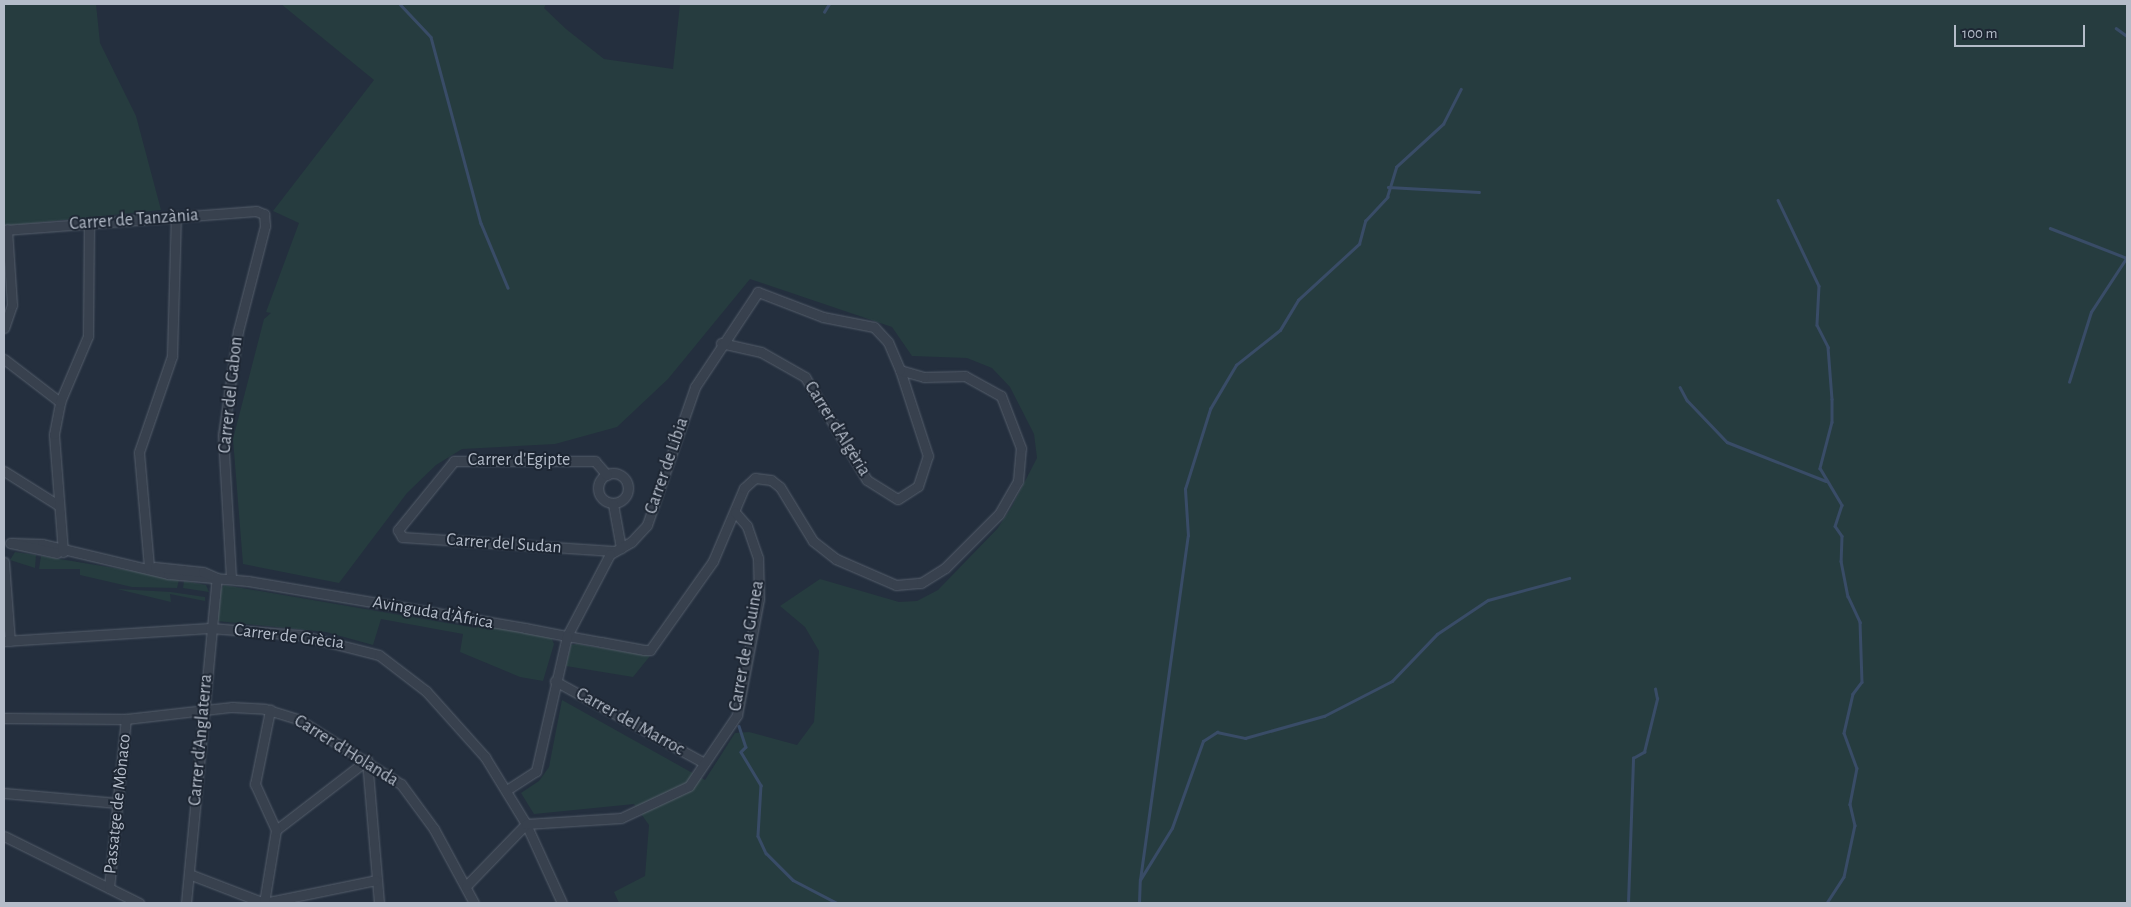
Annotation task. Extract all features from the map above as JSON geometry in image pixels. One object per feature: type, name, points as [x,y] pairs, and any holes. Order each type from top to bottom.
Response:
[{"type":"street","name":"Carrer de Tanzània","points":[[6,230],[256,211],[264,214]]},
{"type":"street","name":"Carrer del Gabon","points":[[231,578],[223,435],[238,331],[265,226],[264,214]]},
{"type":"street","points":[[150,567],[139,452],[172,356],[176,216]]},
{"type":"street","points":[[63,552],[54,434],[60,402],[88,336],[88,223]]},
{"type":"street","points":[[4,328],[12,305],[6,230]]},
{"type":"street","name":"Carrer de Líbia","points":[[507,790],[536,770],[542,759],[555,681],[567,636],[618,550],[647,524],[690,400],[721,344],[758,292],[823,317],[874,327],[888,342],[900,370]]},
{"type":"street","name":"Carrer d'Algèria","points":[[721,344],[761,352],[805,377],[867,480],[898,498],[918,486],[928,456],[900,370]]},
{"type":"street","points":[[4,359],[60,402]]},
{"type":"street","points":[[735,512],[748,483],[765,478],[780,487],[818,547],[836,559],[896,585],[921,582],[945,568],[1007,503],[1021,471],[1021,448],[1008,407],[983,383],[900,370]]},
{"type":"street","name":"Carrer d'Egipte","points":[[398,530],[454,461],[595,461],[606,475]]},
{"type":"street","points":[[4,471],[58,505]]},
{"type":"street","points":[[619,474],[628,482],[628,494],[613,504],[599,495],[599,483],[606,475],[619,474]]},
{"type":"street","points":[[613,504],[618,550]]},
{"type":"street","name":"Avinguda d'Àfrica","points":[[7,542],[42,544],[63,552],[150,567],[203,572],[217,578],[231,578],[650,650],[713,562],[735,512]]},
{"type":"street","name":"Carrer de la Guinea","points":[[526,824],[632,814],[683,792],[704,763],[736,715],[762,580],[747,526],[735,512]]},
{"type":"street","name":"Carrer del Sudan","points":[[398,530],[402,537],[618,550]]},
{"type":"street","points":[[4,562],[7,641]]},
{"type":"street","name":"Carrer d'Anglaterra","points":[[186,903],[206,708],[210,628],[217,578]]},
{"type":"street","name":"Carrer de Grècia","points":[[7,641],[210,628],[300,635],[379,655],[426,691],[485,757],[507,790],[526,824],[562,903]]},
{"type":"street","name":"Carrer del Marroc","points":[[555,681],[704,763]]},
{"type":"street","name":"Carrer d'Holanda","points":[[4,718],[126,719],[206,708],[270,710],[312,726],[367,760],[401,784],[418,803],[474,903]]},
{"type":"street","points":[[264,903],[276,830],[255,784],[270,710]]},
{"type":"street","name":"Passatge de Mònaco","points":[[109,888],[126,719]]},
{"type":"street","points":[[276,830],[367,760]]},
{"type":"street","points":[[367,760],[379,903]]},
{"type":"street","points":[[4,793],[118,803]]},
{"type":"street","points":[[466,886],[526,824]]},
{"type":"street","points":[[4,836],[139,903]]},
{"type":"street","points":[[189,874],[264,903],[376,880]]},
{"type":"green space","points":[[4,4],[96,4],[100,43],[136,116],[161,210],[4,226]]},
{"type":"green space","points":[[281,4],[546,4],[544,8],[566,29],[604,59],[673,69],[680,4],[2127,4],[2127,903],[619,903],[614,892],[645,876],[649,825],[634,804],[534,814],[521,793],[539,781],[549,767],[562,700],[705,780],[735,733],[749,732],[797,745],[814,722],[819,651],[805,627],[780,606],[820,579],[899,602],[917,601],[938,590],[997,529],[1011,508],[1037,458],[1034,434],[1010,387],[992,368],[967,358],[912,356],[892,327],[750,279],[668,379],[617,427],[555,444],[462,449],[436,465],[407,493],[339,583],[243,564],[233,439],[264,319],[271,313],[266,312],[299,223],[273,211],[374,80]]},
{"type":"green space","points":[[15,552],[36,555],[35,568],[10,560]]},
{"type":"green space","points":[[41,556],[179,580],[177,588],[132,587],[80,575],[80,569],[39,569]]},
{"type":"green space","points":[[184,581],[206,585],[209,592],[183,588]]},
{"type":"green space","points":[[224,585],[476,628],[477,624],[551,637],[554,644],[543,681],[520,677],[460,652],[463,634],[381,619],[373,645],[326,632],[217,621],[219,592]]},
{"type":"green space","points":[[117,589],[171,592],[205,597],[205,601],[170,594],[171,602]]},
{"type":"green space","points":[[577,644],[650,656],[633,677],[566,666],[571,645]]},
{"type":"waterway","points":[[400,4],[431,37],[481,223],[508,288]]},
{"type":"waterway","points":[[824,12],[829,4]]},
{"type":"waterway","points":[[2116,28],[2127,36]]},
{"type":"waterway","points":[[1140,880],[1188,536],[1185,489],[1210,409],[1236,365],[1280,330],[1298,300],[1359,244],[1365,221],[1387,197],[1396,167],[1443,124],[1461,89]]},
{"type":"waterway","points":[[1388,187],[1479,192]]},
{"type":"waterway","points":[[1778,200],[1819,286],[1817,325],[1828,347],[1832,399],[1832,422],[1820,468],[1842,505],[1835,526],[1842,536],[1841,561],[1848,596],[1860,622],[1862,682],[1853,694],[1844,733],[1857,768],[1850,804],[1855,825],[1844,877],[1827,903]]},
{"type":"waterway","points":[[2050,228],[2127,258]]},
{"type":"waterway","points":[[2069,382],[2091,312],[2127,257]]},
{"type":"waterway","points":[[1680,387],[1687,400],[1727,442],[1826,481]]},
{"type":"waterway","points":[[1139,903],[1140,880],[1172,828],[1203,741],[1217,732],[1245,738],[1324,716],[1392,681],[1437,634],[1488,600],[1569,578]]},
{"type":"waterway","points":[[1628,903],[1633,758],[1644,752],[1657,699],[1655,689]]},
{"type":"waterway","points":[[739,726],[746,747],[741,752],[761,785],[758,836],[766,853],[793,880],[837,903]]}]
